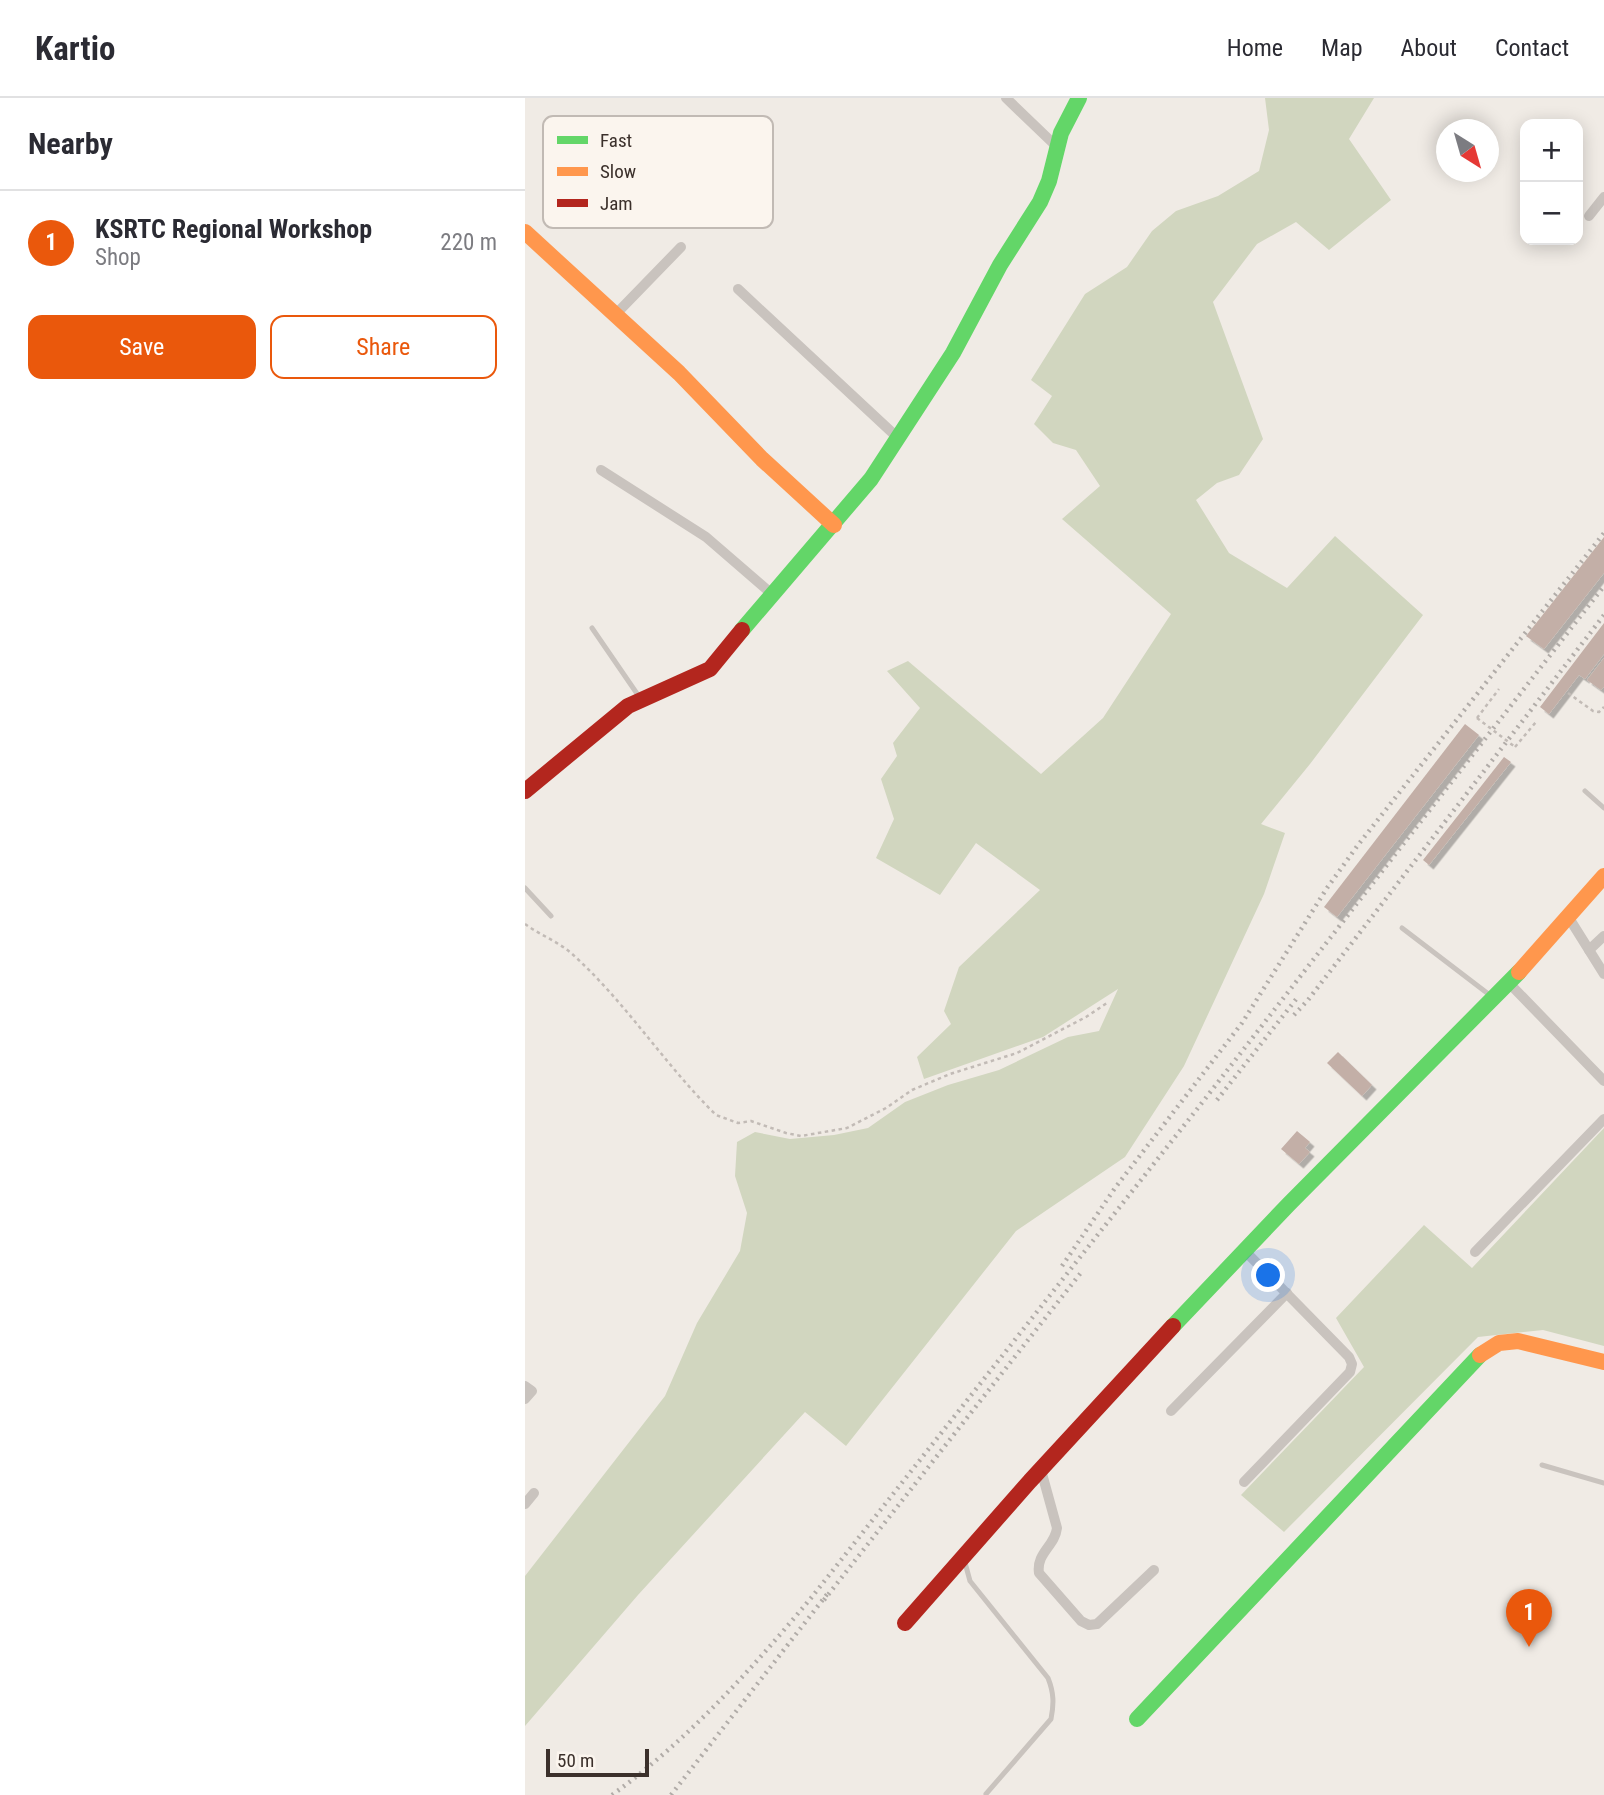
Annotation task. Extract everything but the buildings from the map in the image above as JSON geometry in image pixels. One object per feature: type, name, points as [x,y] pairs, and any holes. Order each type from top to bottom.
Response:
[{"type":"street","points":[[1006,98],[1056,146]]},
{"type":"street","points":[[525,790],[628,706],[711,668],[871,479],[953,353],[1000,265],[1040,202],[1049,181],[1056,146],[1079,98]]},
{"type":"street","points":[[1589,215],[1604,197]]},
{"type":"street","points":[[525,232],[679,373],[762,459],[834,525]]},
{"type":"street","points":[[615,315],[681,247]]},
{"type":"street","points":[[738,289],[898,438]]},
{"type":"street","points":[[601,470],[706,537],[772,594]]},
{"type":"street","points":[[905,1623],[963,1556],[1245,1251],[1509,982],[1604,876]]},
{"type":"street","points":[[1569,918],[1604,974]]},
{"type":"street","points":[[1589,950],[1604,936]]},
{"type":"street","points":[[1509,982],[1604,1081]]},
{"type":"street","points":[[1475,1252],[1604,1119]]},
{"type":"street","points":[[1244,1482],[1350,1373],[1353,1364],[1245,1251]]},
{"type":"street","points":[[1171,1411],[1287,1293]]},
{"type":"street","points":[[1137,1719],[1480,1355],[1499,1343],[1518,1341],[1604,1362]]},
{"type":"street","points":[[525,1386],[532,1391],[525,1399]]},
{"type":"street","points":[[1041,1471],[1057,1528],[1056,1536],[1041,1556],[1039,1573],[1081,1621],[1090,1625],[1097,1623],[1154,1570]]},
{"type":"street","points":[[525,1504],[534,1493]]},
{"type":"lane","points":[[592,628],[642,700]]},
{"type":"lane","points":[[1585,791],[1604,807]]},
{"type":"lane","points":[[525,888],[551,916]]},
{"type":"lane","points":[[1402,928],[1494,997]]},
{"type":"lane","points":[[1542,1465],[1604,1483]]},
{"type":"lane","points":[[963,1556],[970,1581],[1048,1678],[1054,1693],[1051,1719],[986,1794]]},
{"type":"path","points":[[1499,689],[1477,718],[1515,747],[1536,722]]},
{"type":"path","points":[[1568,694],[1593,711],[1599,712],[1604,707]]},
{"type":"path","points":[[525,924],[572,954],[716,1115],[738,1123],[751,1121],[801,1136],[848,1128],[886,1108],[912,1090],[950,1074],[1017,1053],[1107,1003]]},
{"type":"green space","points":[[1265,98],[1374,98],[1349,139],[1391,200],[1329,250],[1296,222],[1257,244],[1213,302],[1263,439],[1239,475],[1217,483],[1196,500],[1229,553],[1287,588],[1335,536],[1423,615],[1261,824],[1285,833],[1264,894],[1184,1066],[1125,1157],[1016,1231],[846,1446],[805,1412],[638,1595],[525,1726],[525,1576],[665,1396],[697,1323],[740,1251],[747,1213],[735,1176],[737,1142],[755,1132],[790,1139],[834,1135],[868,1128],[905,1102],[948,1085],[999,1070],[1068,1037],[1099,1031],[1118,989],[1043,1037],[924,1079],[917,1057],[951,1024],[944,1011],[959,967],[1040,890],[976,843],[940,895],[876,858],[894,819],[881,779],[897,756],[893,743],[920,708],[887,671],[908,661],[1041,774],[1103,718],[1171,614],[1062,519],[1100,486],[1076,450],[1053,443],[1034,424],[1052,396],[1031,380],[1085,294],[1127,267],[1152,231],[1176,211],[1218,196],[1259,171],[1269,130]]},
{"type":"green space","points":[[1604,1128],[1604,1346],[1543,1330],[1478,1337],[1284,1532],[1241,1495],[1364,1367],[1336,1318],[1424,1225],[1472,1268]]},
{"type":"railway","points":[[1062,1266],[1115,1188],[1242,1023],[1327,888],[1358,845],[1604,533]]},
{"type":"railway","points":[[612,1795],[667,1751],[718,1703],[811,1598],[1201,1104],[1604,586]]},
{"type":"railway","points":[[1294,1015],[1604,615]]},
{"type":"railway","points":[[1217,1100],[1297,998]]},
{"type":"railway","points":[[824,1600],[1083,1270]]},
{"type":"railway","points":[[671,1795],[828,1593]]},
{"type":"traffic: fast","points":[[742,630],[871,479],[953,353],[1000,265],[1040,202],[1049,181],[1061,133],[1079,98]]},
{"type":"traffic: fast","points":[[1173,1326],[1289,1204],[1519,972]]},
{"type":"traffic: fast","points":[[1137,1719],[1480,1355]]},
{"type":"traffic: slow","points":[[525,232],[679,373],[762,459],[834,525]]},
{"type":"traffic: slow","points":[[1519,972],[1604,876]]},
{"type":"traffic: slow","points":[[1480,1355],[1499,1343],[1518,1341],[1604,1362]]},
{"type":"traffic: jam","points":[[525,791],[628,706],[710,669],[742,630]]},
{"type":"traffic: jam","points":[[905,1623],[1030,1481],[1173,1326]]},
{"type":"place","name":"KSRTC Regional Workshop","points":[[1529,1647]]}]
